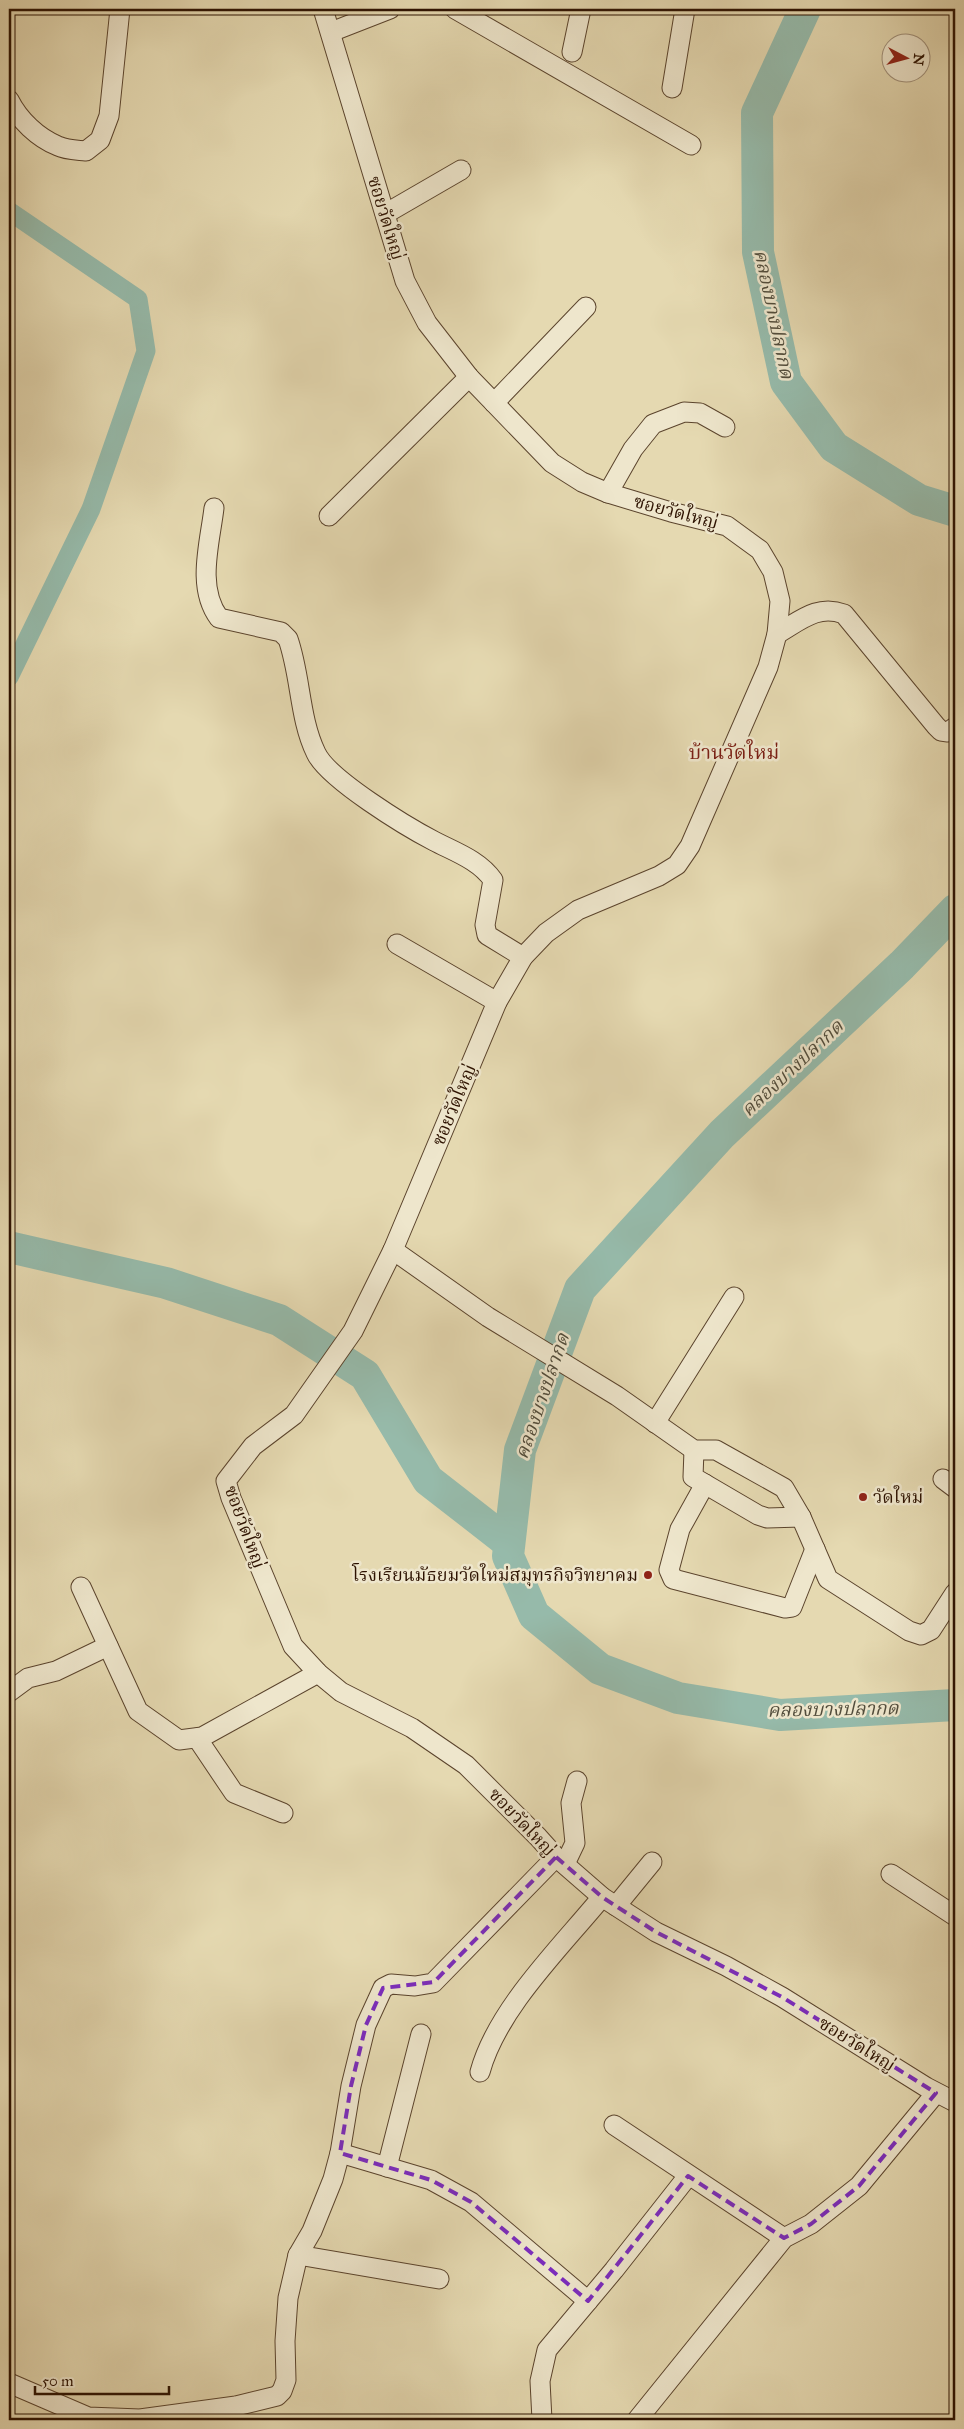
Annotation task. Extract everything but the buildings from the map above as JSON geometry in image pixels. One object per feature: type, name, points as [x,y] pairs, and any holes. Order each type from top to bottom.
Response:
[{"type":"street","points":[[9,100],[16,114],[31,128],[59,147],[86,151],[100,140],[109,116],[120,9]]},
{"type":"street","name":"ซอยวัดใหญ่","points":[[323,9],[405,281],[428,323],[469,377],[552,463],[582,482],[608,493],[727,526],[760,550],[773,572],[780,601],[777,634],[768,667],[690,846],[677,865],[659,876],[578,910],[546,932],[523,956],[497,1002],[393,1250],[353,1331],[294,1415],[253,1446],[226,1481],[256,1558],[294,1646],[318,1673],[341,1692],[412,1728],[466,1765],[560,1861],[609,1901],[656,1932],[726,1966],[782,1997],[955,2102]]},
{"type":"street","points":[[330,32],[390,9]]},
{"type":"street","points":[[455,9],[691,144]]},
{"type":"street","points":[[572,52],[581,9]]},
{"type":"street","points":[[672,88],[684,9]]},
{"type":"street","points":[[385,214],[461,170]]},
{"type":"street","points":[[494,403],[586,307]]},
{"type":"street","points":[[329,516],[469,377]]},
{"type":"street","points":[[608,493],[633,449],[653,424],[684,412],[700,413],[725,427]]},
{"type":"street","points":[[214,508],[205,584],[213,610],[219,618],[281,632],[288,639],[309,735],[322,763],[353,790],[432,840],[466,856],[487,872],[493,880],[485,925],[487,935],[523,956]]},
{"type":"street","points":[[777,634],[817,611],[830,609],[844,614],[941,731],[948,732],[955,727]]},
{"type":"street","points":[[397,944],[497,1002]]},
{"type":"street","points":[[393,1250],[488,1317],[617,1396],[694,1450],[716,1450],[784,1488],[801,1517],[828,1579],[909,1632],[921,1635],[931,1630],[955,1593]]},
{"type":"street","points":[[655,1422],[734,1297]]},
{"type":"street","points":[[694,1450],[693,1477],[758,1515],[767,1518],[801,1517]]},
{"type":"street","points":[[705,1484],[680,1529],[669,1570],[674,1579],[785,1608],[792,1607],[815,1549]]},
{"type":"street","points":[[81,1587],[138,1711],[179,1740],[202,1737],[318,1673]]},
{"type":"street","points":[[9,1692],[28,1678],[56,1671],[108,1646]]},
{"type":"street","points":[[197,1738],[234,1793],[283,1813]]},
{"type":"street","points":[[9,2383],[92,2418],[140,2419],[236,2406],[277,2396],[282,2391],[286,2380],[285,2341],[288,2298],[298,2255],[312,2231],[333,2179],[340,2154],[350,2086],[366,2025],[383,1988],[391,1984],[415,1986],[434,1982],[560,1861],[575,1843],[571,1803],[577,1782]]},
{"type":"street","points":[[480,2072],[483,2060],[501,2024],[522,1994],[609,1901],[652,1862]]},
{"type":"street","points":[[891,1874],[955,1916]]},
{"type":"street","points":[[387,2167],[421,2034]]},
{"type":"street","points":[[637,2420],[784,2238],[811,2224],[859,2186],[936,2092]]},
{"type":"street","points":[[614,2125],[688,2176],[784,2238]]},
{"type":"street","points":[[340,2154],[430,2180],[471,2202],[588,2301]]},
{"type":"street","points":[[542,2420],[540,2380],[547,2350],[688,2176]]},
{"type":"street","points":[[298,2255],[439,2279]]},
{"type":"highlighted area","points":[[556,1857],[602,1897],[656,1932],[782,1997],[936,2093],[859,2186],[811,2224],[784,2238],[688,2176],[588,2301],[471,2202],[431,2180],[340,2153],[351,2086],[366,2025],[383,1988],[434,1982]]},
{"type":"waterway","name":"คลองบางปลากด","points":[[805,9],[757,113],[758,252],[786,382],[834,447],[919,500],[955,511]]},
{"type":"waterway","points":[[9,211],[138,299],[146,351],[91,509],[9,677]]},
{"type":"waterway","name":"คลองบางปลากด","points":[[955,910],[902,965],[722,1134],[580,1289],[520,1450],[508,1556],[534,1615],[600,1669],[678,1698],[780,1715],[955,1705]]},
{"type":"waterway","points":[[9,1247],[166,1283],[279,1320],[365,1375],[428,1480],[509,1543]]},
{"type":"place","name":"วัดใหม่","points":[[863,1497]]},
{"type":"place","name":"โรงเรียนมัธยมวัดใหม่สมุทรกิจวิทยาคม","points":[[648,1575]]},
{"type":"district","name":"บ้านวัดใหม่","points":[[734,752]]}]
